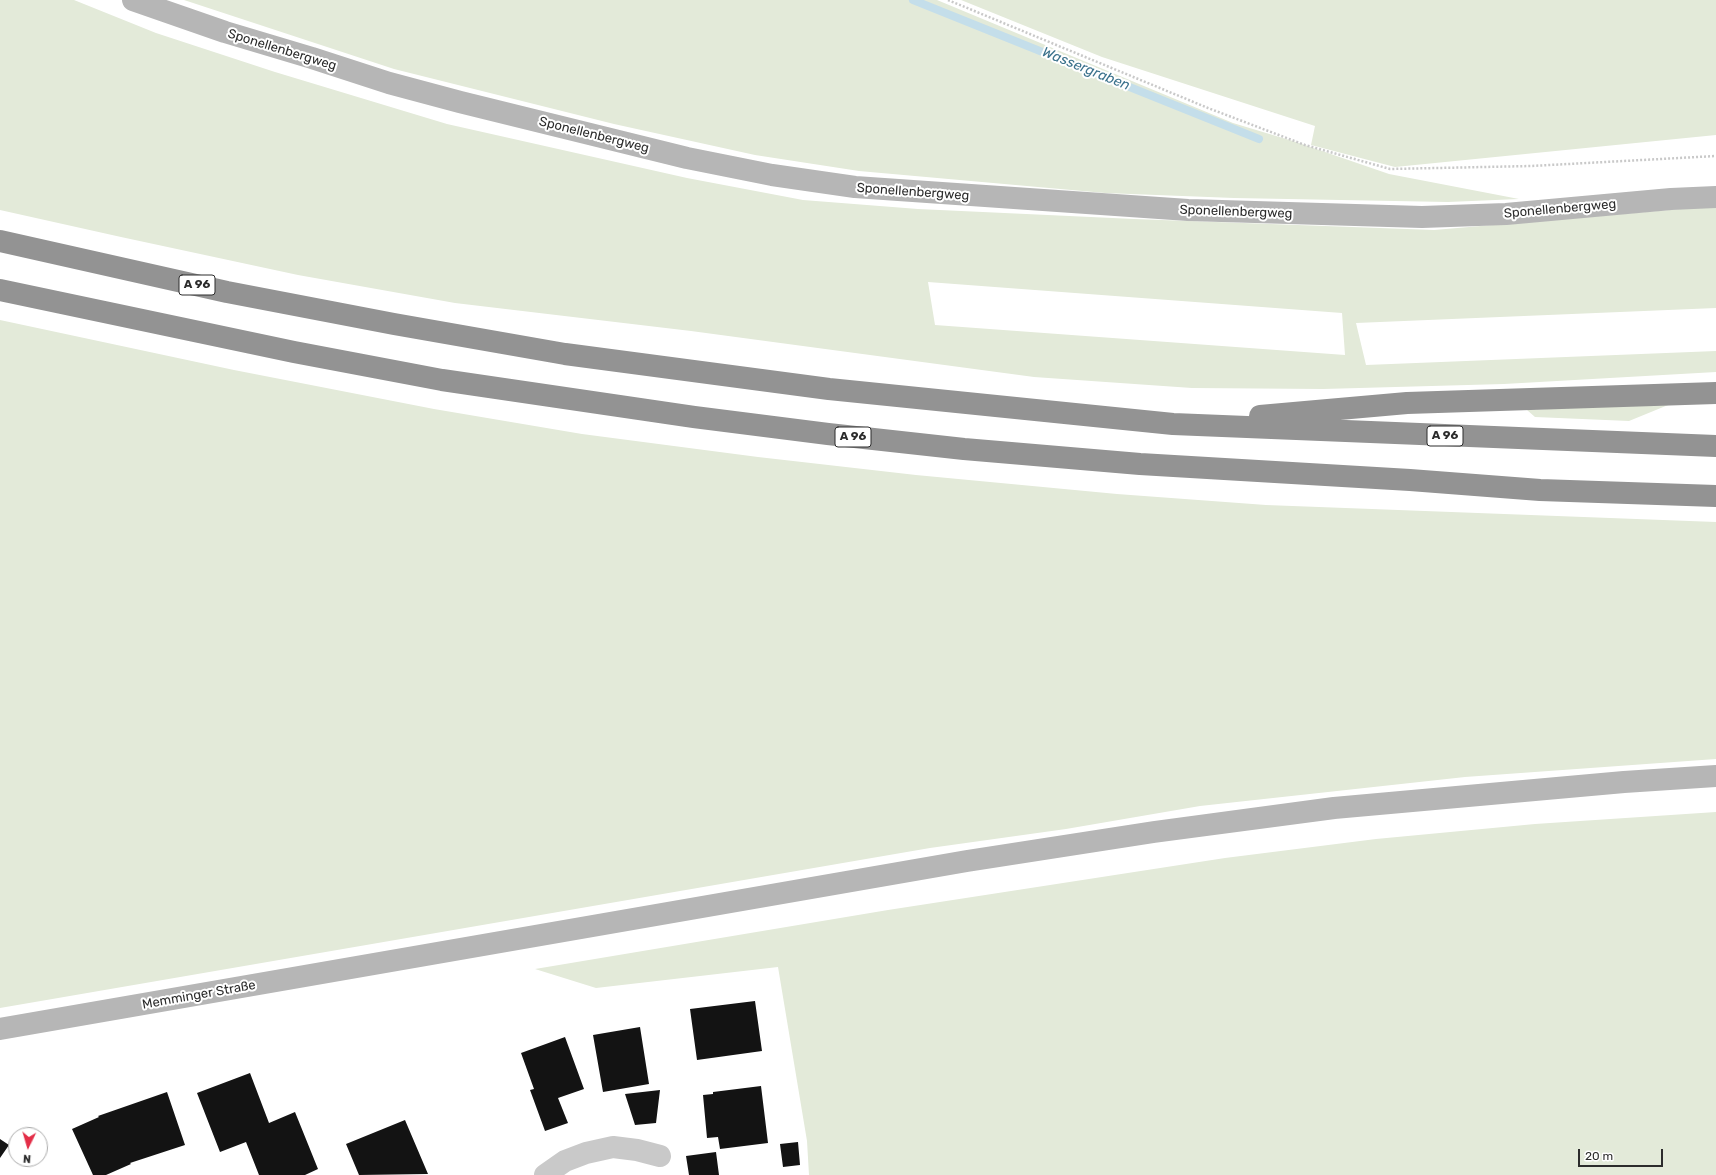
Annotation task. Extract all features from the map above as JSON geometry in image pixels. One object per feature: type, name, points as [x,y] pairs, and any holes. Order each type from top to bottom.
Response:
[{"type":"highway","name":"A 96","points":[[0,241],[227,292],[394,324],[565,354],[829,389],[1173,424],[1716,446]]},
{"type":"highway","name":"A 96","points":[[0,290],[294,352],[442,380],[664,413],[828,434],[964,449],[1140,464],[1410,480],[1540,490],[1716,496]]},
{"type":"highway","name":"A 96","points":[[1173,424],[1407,402],[1716,393]]},
{"type":"street","name":"Sponellenbergweg","points":[[133,0],[225,32],[389,83],[452,100],[687,158],[772,175],[855,187],[1188,210],[1422,217],[1506,214],[1671,199],[1716,197]]},
{"type":"street","name":"Memminger Straße","points":[[0,1029],[960,862],[1162,831],[1334,808],[1624,782],[1716,776]]},
{"type":"street","points":[[545,1175],[565,1161],[586,1153],[613,1147],[638,1150],[660,1156]]},
{"type":"path","points":[[948,0],[1208,108],[1305,145],[1390,169],[1531,166],[1716,156]]},
{"type":"green space","points":[[0,0],[74,0],[156,33],[275,72],[447,124],[687,178],[803,200],[918,209],[1134,219],[1434,230],[1716,206],[1716,308],[1356,323],[1366,365],[1716,351],[1716,372],[1504,384],[1323,389],[1192,388],[1034,377],[691,331],[455,303],[298,275],[0,210]],"holes":[[[928,282],[1342,313],[1345,355],[935,325]]]},
{"type":"green space","points":[[184,0],[937,0],[1233,123],[1296,142],[1389,174],[1519,199],[1448,202],[1234,198],[1105,193],[859,171],[755,155],[614,124],[394,69]]},
{"type":"green space","points":[[961,0],[1716,0],[1716,135],[1395,167],[1311,145],[1315,126],[1102,57]]},
{"type":"green space","points":[[0,320],[234,370],[434,409],[582,434],[758,457],[916,475],[1117,494],[1266,505],[1716,522],[1716,759],[1465,777],[1200,806],[1066,829],[930,848],[0,1008]]},
{"type":"green space","points":[[1673,403],[1629,421],[1535,417],[1527,410]]},
{"type":"green space","points":[[1716,812],[1716,1175],[809,1175],[807,1141],[778,967],[596,988],[535,969],[888,910],[1225,858],[1376,839],[1535,824]]},
{"type":"building","points":[[755,1001],[762,1051],[697,1060],[690,1009]]},
{"type":"building","points":[[640,1027],[649,1084],[603,1092],[593,1035]]},
{"type":"building","points":[[565,1037],[584,1089],[558,1098],[568,1123],[545,1131],[530,1090],[534,1089],[521,1053]]},
{"type":"building","points":[[250,1073],[269,1123],[295,1112],[318,1169],[305,1175],[259,1175],[246,1142],[220,1152],[197,1093]]},
{"type":"building","points":[[761,1086],[768,1143],[720,1149],[718,1137],[707,1138],[703,1095],[713,1094],[713,1092]]},
{"type":"building","points":[[660,1090],[656,1123],[635,1125],[625,1094]]},
{"type":"building","points":[[167,1092],[185,1145],[130,1163],[131,1164],[106,1175],[93,1175],[72,1129],[99,1117],[98,1116]]},
{"type":"building","points":[[405,1120],[428,1174],[359,1175],[346,1144]]},
{"type":"building","points":[[0,1139],[8,1144],[8,1146],[0,1158]]},
{"type":"building","points":[[798,1142],[800,1165],[783,1167],[780,1144]]},
{"type":"building","points":[[716,1152],[719,1175],[689,1175],[686,1156]]},
{"type":"waterway","name":"Wassergraben","points":[[913,0],[1259,139]]}]
